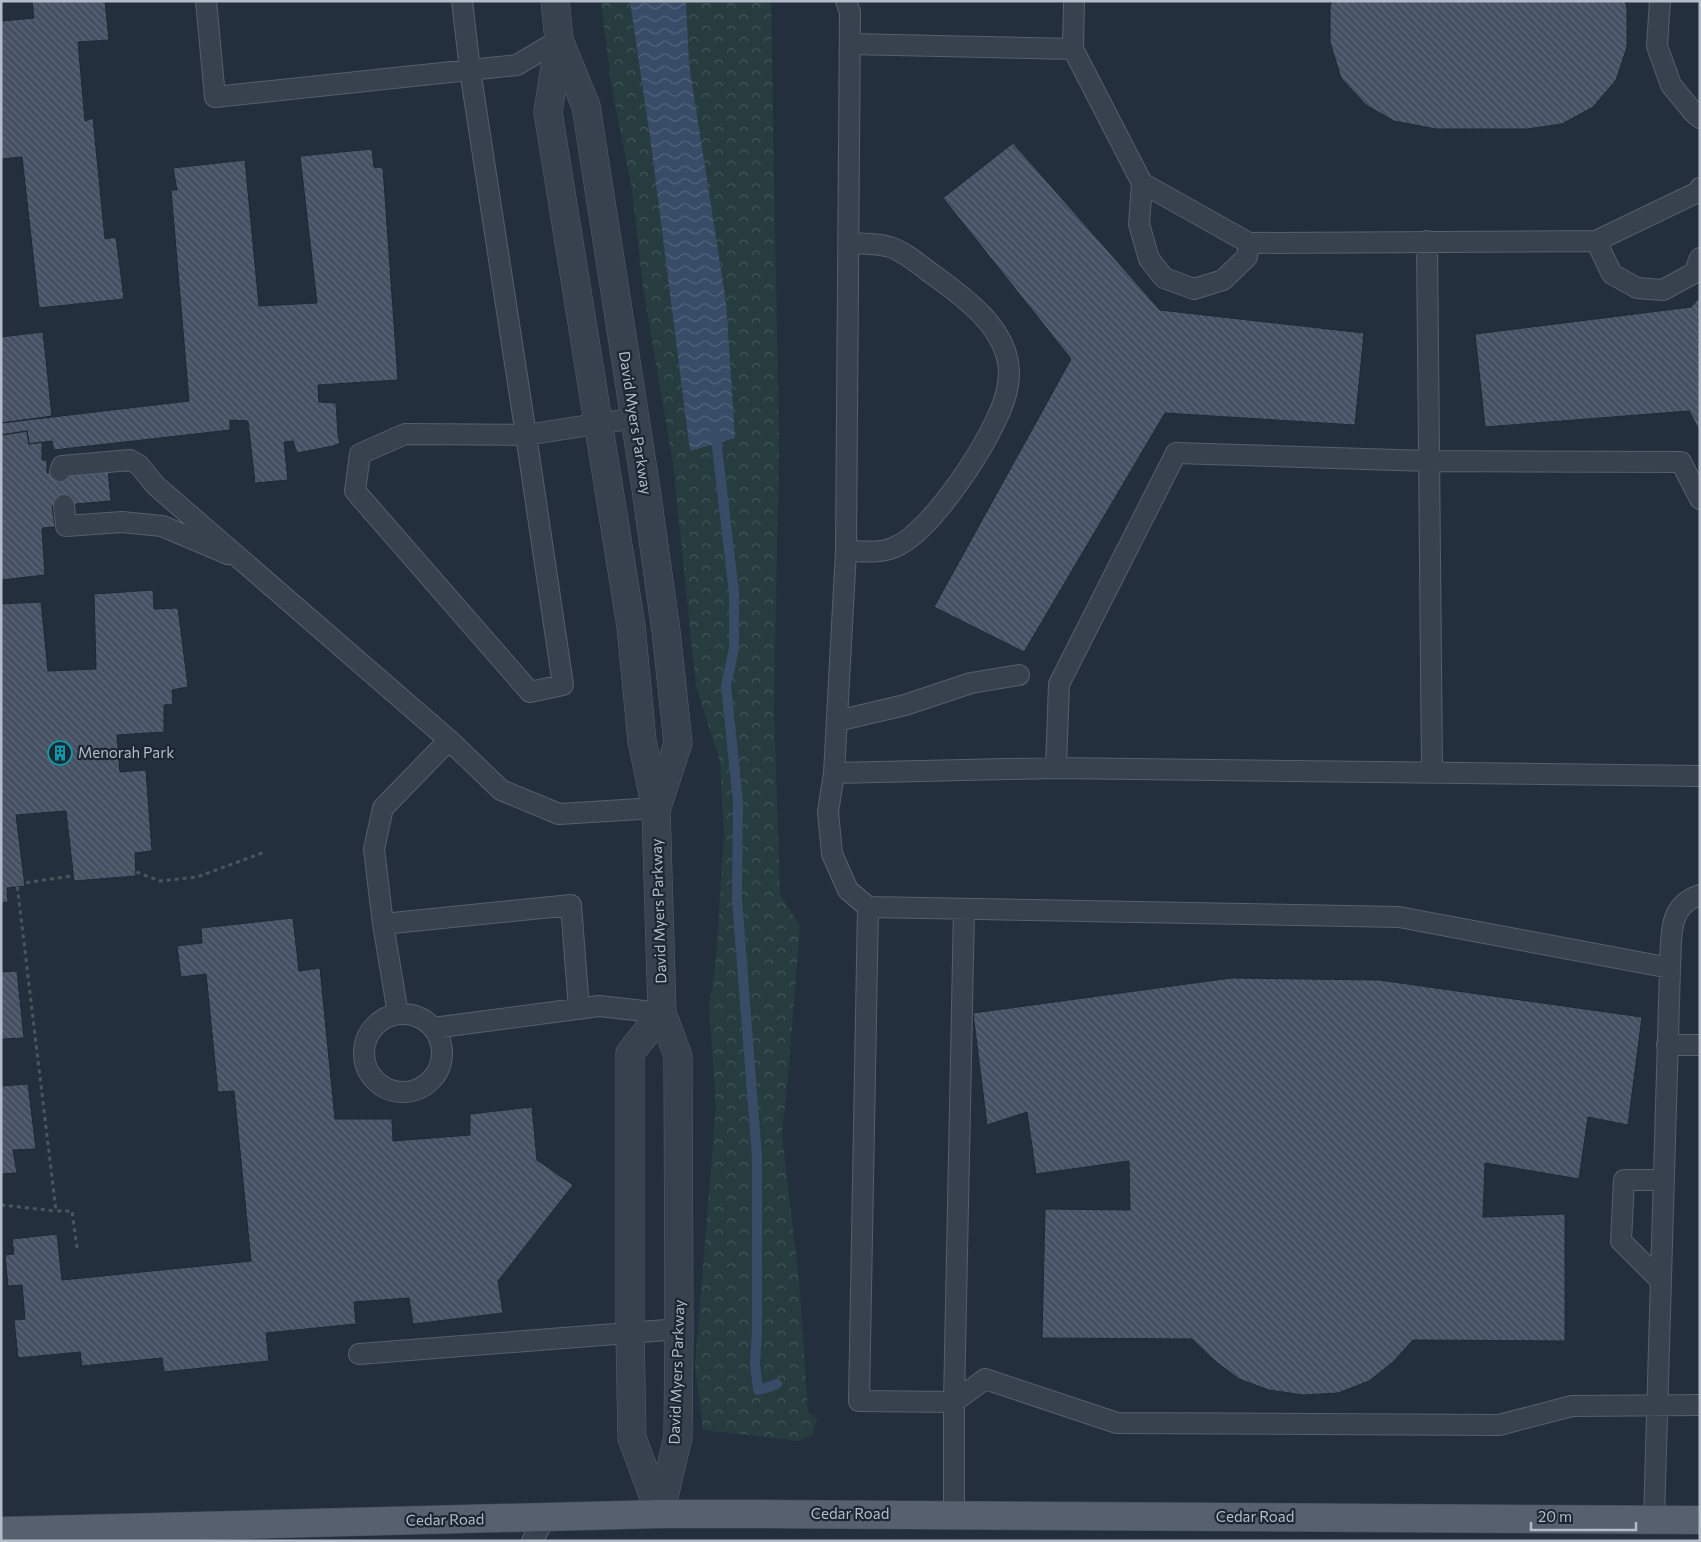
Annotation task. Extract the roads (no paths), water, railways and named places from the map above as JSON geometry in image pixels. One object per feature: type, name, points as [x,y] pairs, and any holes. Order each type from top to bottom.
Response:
[{"type":"main road","name":"Cedar Road","points":[[1,1531],[660,1514],[1700,1520]]},
{"type":"street","name":"David Myers Parkway","points":[[555,1],[559,40],[548,112],[631,626],[642,742],[656,808],[662,1013],[678,1056],[678,1437],[660,1514]]},
{"type":"street","name":"David Myers Parkway","points":[[559,40],[586,106],[666,631],[678,743],[656,808]]},
{"type":"street","points":[[660,1514],[632,1438],[630,1053],[662,1013]]},
{"type":"lane","points":[[206,1],[215,97],[516,65],[559,40]]},
{"type":"lane","points":[[462,1],[470,70],[526,435],[563,685],[530,692],[355,491],[360,454],[405,434],[526,435],[635,418]]},
{"type":"lane","points":[[846,1],[850,12],[846,551],[834,774],[828,812],[832,854],[848,890],[868,907],[1399,917],[1670,968]]},
{"type":"lane","points":[[1074,1],[1073,49],[1142,183],[1139,224],[1149,259],[1164,278],[1194,289],[1223,280],[1248,257],[1249,243]]},
{"type":"lane","points":[[1660,1],[1657,46],[1671,85],[1700,118]]},
{"type":"lane","points":[[850,44],[1073,49]]},
{"type":"lane","points":[[1142,183],[1249,243],[1596,240],[1699,197]]},
{"type":"lane","points":[[1596,240],[1612,274],[1637,288],[1662,290],[1694,272],[1700,258]]},
{"type":"lane","points":[[1427,241],[1432,772]]},
{"type":"lane","points":[[846,551],[880,551],[894,548],[911,538],[926,524],[949,496],[981,449],[1006,394],[1009,371],[1006,354],[999,336],[986,320],[950,286],[902,253],[889,247],[848,243]]},
{"type":"lane","points":[[1056,768],[1059,684],[1176,454],[1429,461],[1681,462],[1700,499]]},
{"type":"lane","points":[[60,471],[62,466],[73,464],[130,460],[140,465],[155,485],[449,740],[501,790],[559,814],[656,808]]},
{"type":"lane","points":[[64,505],[66,526],[122,522],[162,526],[241,559]]},
{"type":"lane","points":[[837,721],[905,705],[971,683],[1019,675]]},
{"type":"lane","points":[[398,1014],[383,924],[374,849],[383,808],[449,740]]},
{"type":"lane","points":[[834,774],[1056,768],[1700,776]]},
{"type":"lane","points":[[1654,1519],[1667,1045],[1673,920],[1679,909],[1686,902],[1700,895]]},
{"type":"lane","points":[[383,924],[571,905],[579,1009]]},
{"type":"lane","points":[[868,907],[859,1401],[954,1402],[985,1378],[1117,1423],[1499,1425],[1572,1406],[1700,1405]]},
{"type":"lane","points":[[954,1515],[954,1402],[964,909]]},
{"type":"lane","points":[[433,1028],[599,1006],[662,1013]]},
{"type":"lane","points":[[398,1014],[411,1014],[423,1019],[433,1028],[440,1039],[443,1052],[441,1064],[435,1076],[426,1085],[414,1091],[401,1093],[388,1090],[377,1084],[369,1074],[364,1062],[364,1048],[367,1036],[375,1025],[385,1018],[398,1014]]},
{"type":"lane","points":[[1667,1045],[1700,1045]]},
{"type":"lane","points":[[1661,1281],[1621,1241],[1624,1180],[1664,1180]]},
{"type":"lane","points":[[359,1354],[679,1328]]},
{"type":"lane","points":[[532,1541],[546,1517]]},
{"type":"water","points":[[630,1],[686,1],[689,64],[726,302],[735,438],[690,451],[651,144]]},
{"type":"waterway","points":[[715,430],[734,593],[734,648],[726,686],[738,801],[737,899],[757,1157],[757,1331],[755,1364],[758,1390],[777,1384]]},
{"type":"place","name":"Menorah Park","points":[[60,753]]}]
